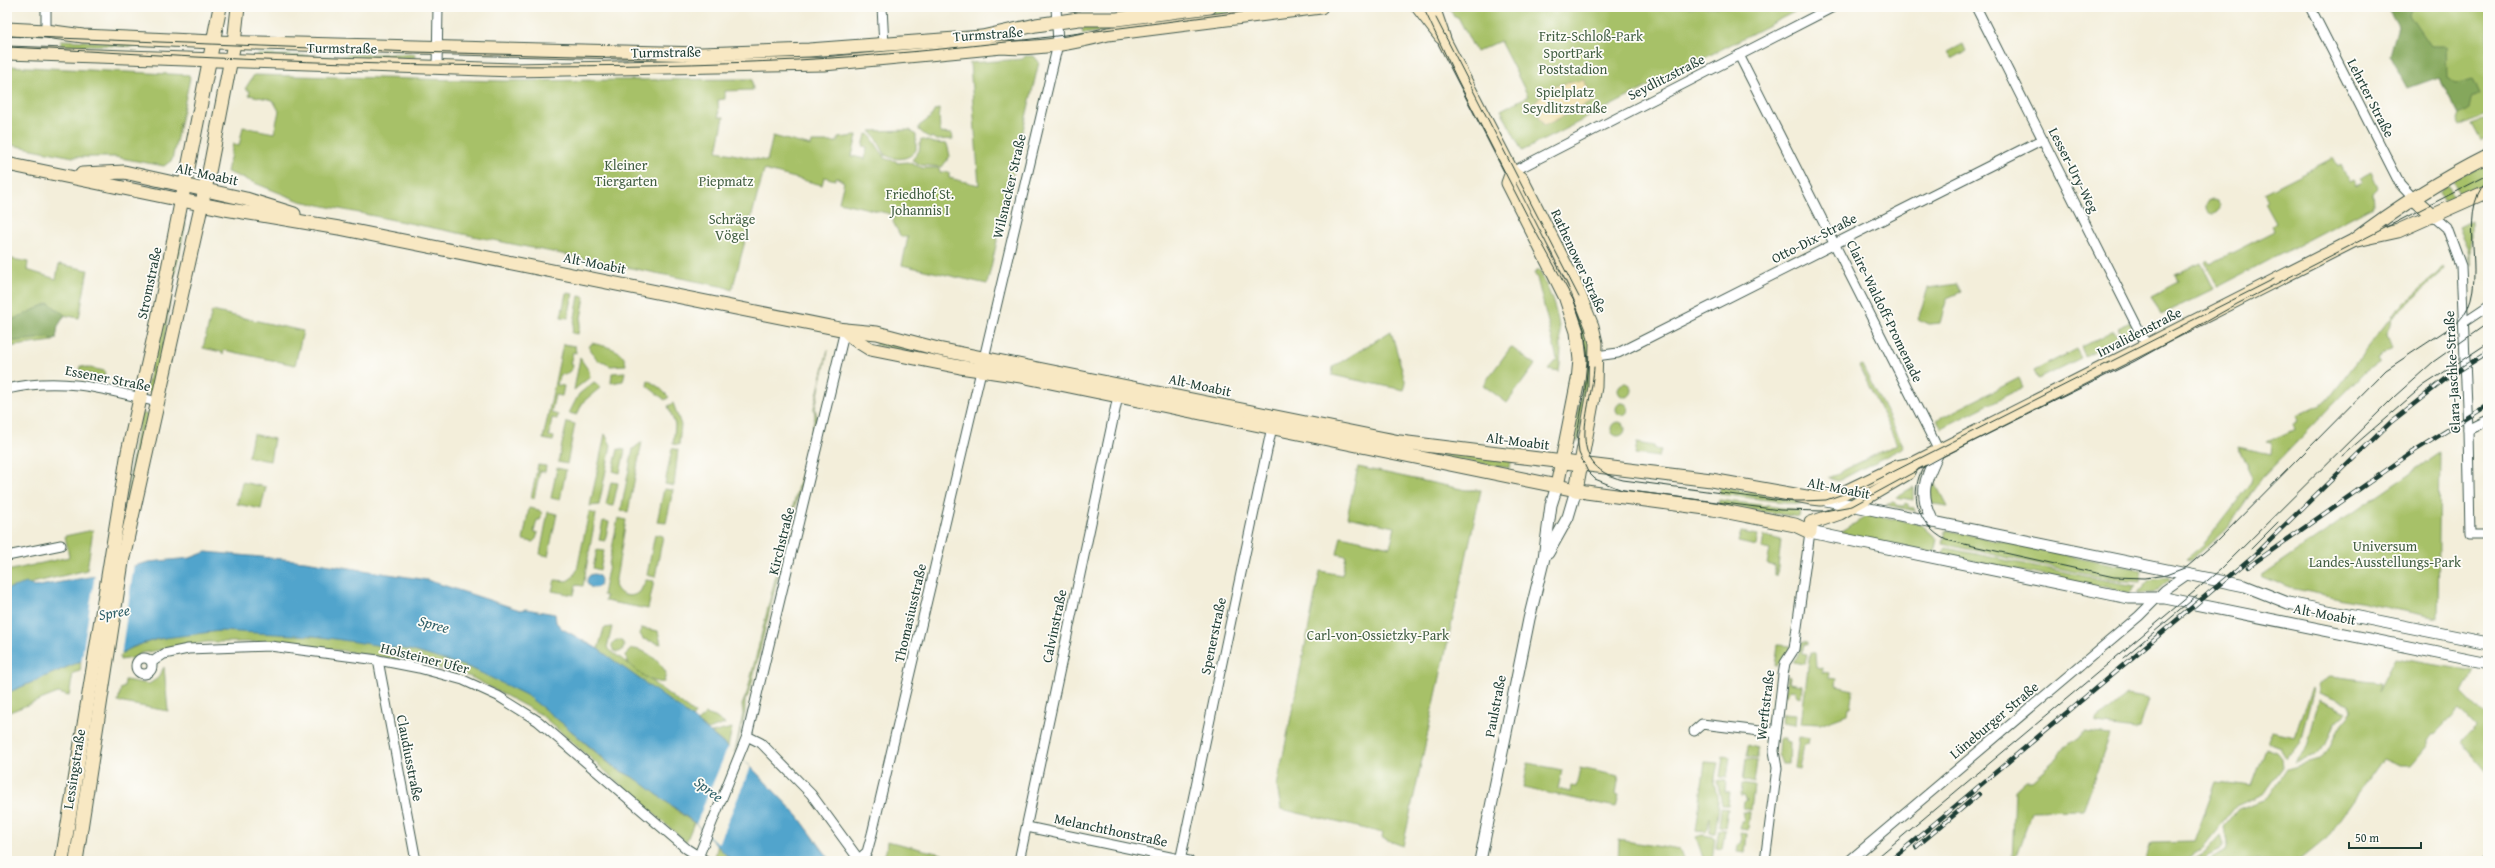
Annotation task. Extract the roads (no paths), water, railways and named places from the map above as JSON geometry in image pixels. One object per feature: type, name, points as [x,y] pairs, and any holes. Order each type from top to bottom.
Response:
[{"type":"main road","name":"Stromstraße","points":[[109,565],[140,398],[182,201],[220,7]]},
{"type":"main road","points":[[157,402],[204,190],[234,43],[238,7]]},
{"type":"main road","name":"Turmstraße","points":[[7,29],[46,31],[82,36],[234,43],[678,54],[884,46],[982,37],[1034,25],[1117,18],[1205,7]]},
{"type":"main road","name":"Turmstraße","points":[[7,53],[530,70],[816,64],[930,55],[1002,46],[1019,48],[1076,42],[1108,34],[1321,7]]},
{"type":"main road","name":"Rathenower Straße","points":[[1418,7],[1445,42]]},
{"type":"main road","name":"Rathenower Straße","points":[[1433,7],[1445,42],[1512,172],[1521,178],[1574,282],[1592,326],[1596,356],[1595,387],[1582,465],[1576,490]]},
{"type":"main road","name":"Invalidenstraße","points":[[1821,499],[1845,492],[1897,467],[1913,464],[2353,241],[2413,198],[2447,177],[2488,156]]},
{"type":"main road","name":"Alt-Moabit","points":[[7,164],[65,174],[182,201],[339,228],[845,330],[877,333],[938,349],[984,357],[1556,486],[1713,509],[1811,528]]},
{"type":"main road","name":"Alt-Moabit","points":[[65,174],[124,172],[246,199],[339,228]]},
{"type":"main road","name":"Rathenower Straße","points":[[1512,172],[1508,184],[1559,284],[1577,332],[1580,360],[1578,380],[1561,462]]},
{"type":"main road","name":"Invalidenstraße","points":[[2353,241],[2398,231],[2488,191]]},
{"type":"main road","points":[[2413,198],[2433,216]]},
{"type":"main road","name":"Alt-Moabit","points":[[845,330],[854,339],[870,349],[1118,396],[1273,423],[1407,443],[1711,480],[1821,499]]},
{"type":"main road","name":"Lessingstraße","points":[[76,861],[122,562],[157,402]]},
{"type":"main road","name":"Paulstraße","points":[[1556,486],[1561,462]]},
{"type":"main road","name":"Invalidenstraße","points":[[1811,528],[1908,473],[1913,464]]},
{"type":"main road","name":"Lessingstraße","points":[[62,861],[109,565]]},
{"type":"street","points":[[46,7],[46,31]]},
{"type":"street","points":[[437,67],[438,7]]},
{"type":"street","points":[[882,7],[884,46]]},
{"type":"street","name":"Wilsnacker Straße","points":[[981,370],[1058,44],[1056,7]]},
{"type":"street","name":"Seydlitzstraße","points":[[1512,172],[1833,7]]},
{"type":"street","name":"Lesser-Ury-Weg","points":[[1976,7],[2147,346]]},
{"type":"street","name":"Lehrter Straße","points":[[2310,7],[2402,189],[2413,198]]},
{"type":"street","name":"Claire-Waldoff-Promenade","points":[[1739,55],[1836,243],[1939,451]]},
{"type":"street","name":"Otto-Dix-Straße","points":[[1596,356],[1618,353],[2043,139]]},
{"type":"street","name":"Clara-Jaschke-Straße","points":[[2433,216],[2447,228],[2461,266],[2468,430],[2470,535],[2488,535]]},
{"type":"street","points":[[2464,322],[2488,306]]},
{"type":"street","name":"Kirchstraße","points":[[700,859],[707,834],[740,757],[747,736],[845,330]]},
{"type":"street","name":"Thomasiusstraße","points":[[859,860],[867,852],[870,840],[981,370]]},
{"type":"street","name":"Essener Straße","points":[[7,389],[27,384],[59,382],[92,387],[157,402]]},
{"type":"street","name":"Calvinstraße","points":[[1019,861],[1118,396]]},
{"type":"street","points":[[2468,430],[2488,420]]},
{"type":"street","name":"Spenerstraße","points":[[1183,860],[1273,423]]},
{"type":"street","points":[[1933,522],[1925,506],[1923,490],[1939,451]]},
{"type":"street","name":"Paulstraße","points":[[1480,861],[1529,619],[1544,558],[1551,505],[1556,486]]},
{"type":"street","name":"Paulstraße","points":[[1544,558],[1568,517],[1576,490]]},
{"type":"street","name":"Alt-Moabit","points":[[1821,499],[2245,586],[2288,603],[2488,643]]},
{"type":"street","name":"Alt-Moabit","points":[[1811,528],[2122,597],[2156,599],[2165,598],[2488,663]]},
{"type":"street","name":"Werftstraße","points":[[1765,861],[1777,768],[1774,751],[1785,663],[1794,650],[1811,528]]},
{"type":"street","points":[[7,556],[61,545]]},
{"type":"street","points":[[2156,599],[2176,580],[2188,574]]},
{"type":"street","name":"Lüneburger Straße","points":[[1849,861],[2139,616],[2156,599]]},
{"type":"street","name":"Holsteiner Ufer","points":[[152,662],[164,654],[188,649],[252,646],[286,647],[378,660],[450,676],[475,685],[516,706],[538,721],[700,859]]},
{"type":"street","name":"Claudiusstraße","points":[[378,660],[416,861]]},
{"type":"street","points":[[1694,731],[1702,724],[1776,733]]},
{"type":"street","points":[[747,736],[761,743],[811,794],[859,860]]},
{"type":"street","name":"Melanchthonstraße","points":[[1027,827],[1183,860]]},
{"type":"water","name":"Spree","points":[[206,552],[305,561],[427,580],[520,610],[526,609],[555,614],[556,622],[561,628],[598,649],[689,715],[751,767],[798,816],[831,861],[732,861],[696,824],[638,780],[614,767],[526,695],[471,668],[410,650],[314,636],[219,631],[157,639],[133,647],[120,654],[81,661],[7,693],[7,589],[27,583],[34,587],[95,576],[149,562],[190,558]]},
{"type":"water","points":[[594,574],[599,576],[601,581],[599,586],[594,588],[589,586],[587,581],[589,576]]},
{"type":"tram line","points":[[7,47],[209,58],[378,64],[587,66],[727,63],[858,56],[980,45],[1282,7]]},
{"type":"tram line","points":[[1423,7],[1457,79],[1533,227],[1575,303],[1584,329],[1588,359],[1586,384],[1577,435],[1579,453],[1588,472],[1595,479],[1622,490],[1780,510],[1824,511],[1852,506],[1942,457],[2135,361],[2237,304],[2488,175]]},
{"type":"tram line","points":[[1436,18],[1579,297]]},
{"type":"tram line","points":[[7,36],[413,52],[657,58]]},
{"type":"tram line","points":[[1924,466],[1919,476],[1917,487],[1916,497],[1918,508],[1928,526],[1936,534],[1946,540],[2114,577],[2145,578],[2166,575],[2187,567],[2218,540],[2386,370],[2457,323],[2468,308],[2473,290],[2473,212],[2478,194],[2488,179]]},
{"type":"tram line","points":[[1594,367],[1586,418],[1586,449],[1592,462],[1604,473],[1623,480],[1782,501],[1826,500],[1863,487],[2274,279]]},
{"type":"tram line","points":[[1873,861],[2220,570],[2394,397],[2433,362],[2488,323]]},
{"type":"tram line","points":[[2342,456],[2423,386],[2488,343]]},
{"type":"tram line","points":[[2251,549],[2278,522]]},
{"type":"tram line","points":[[2123,658],[2197,596]]},
{"type":"railway","points":[[1890,861],[2252,557],[2391,422],[2447,378],[2488,352]]},
{"type":"railway","points":[[2248,567],[2411,453],[2488,405]]},
{"type":"railway","points":[[1916,847],[1979,794]]},
{"type":"park label","name":"Fritz-Schloß-Park","points":[[1591,36]]},
{"type":"park label","name":"SportPark Poststadion","points":[[1573,62]]},
{"type":"park label","name":"Spielplatz Seydlitzstraße","points":[[1565,100]]},
{"type":"park label","name":"Kleiner Tiergarten","points":[[626,174]]},
{"type":"park label","name":"Piepmatz","points":[[726,181]]},
{"type":"park label","name":"Friedhof St. Johannis I","points":[[920,202]]},
{"type":"park label","name":"Schräge Vögel","points":[[732,228]]},
{"type":"park label","name":"Universum Landes-Ausstellungs-Park","points":[[2385,554]]},
{"type":"park label","name":"Carl-von-Ossietzky-Park","points":[[1378,635]]}]
